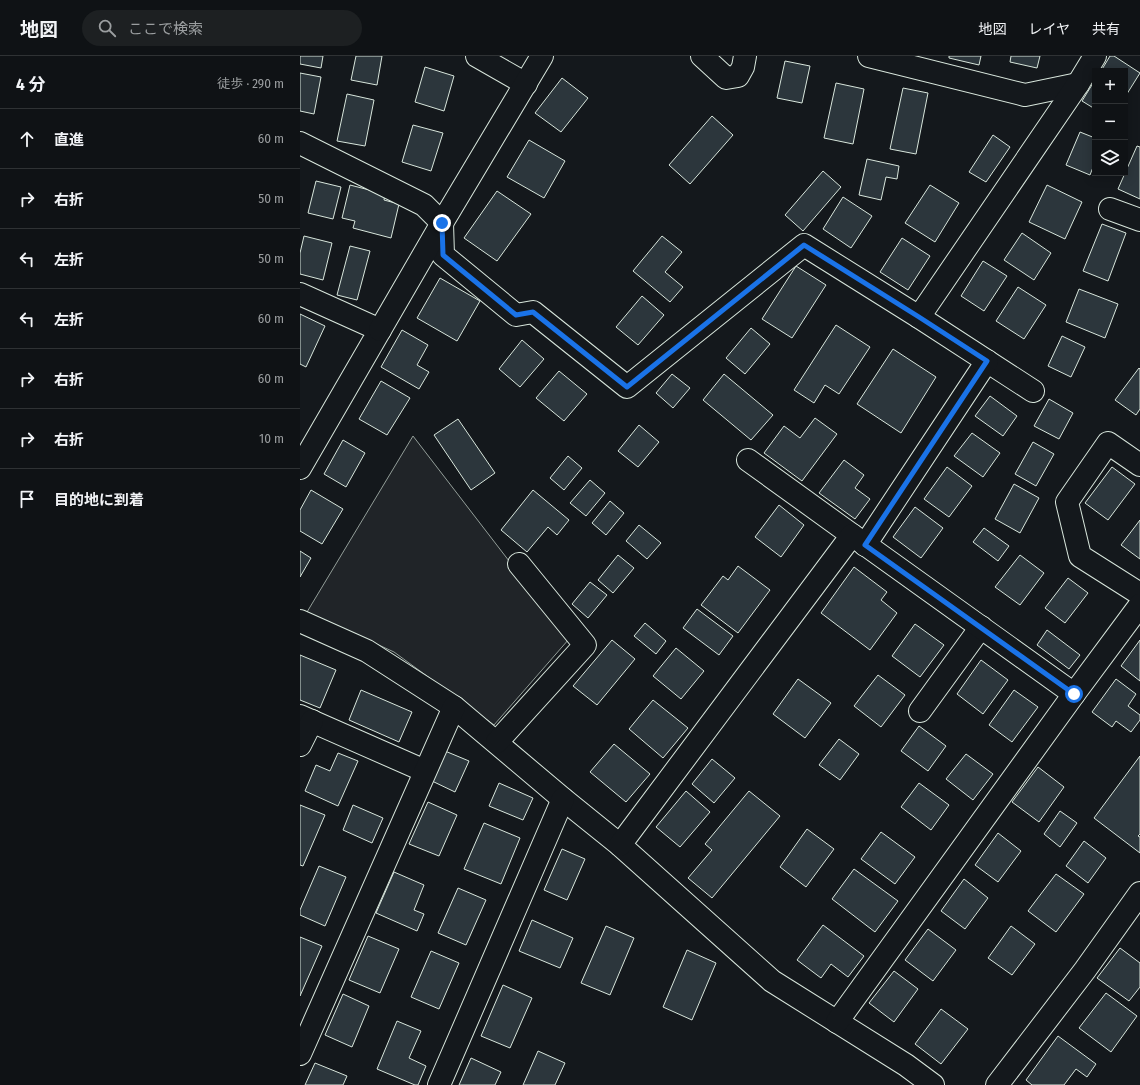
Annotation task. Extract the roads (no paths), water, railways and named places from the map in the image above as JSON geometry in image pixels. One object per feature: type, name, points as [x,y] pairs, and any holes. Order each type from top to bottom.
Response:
[{"type":"street","points":[[476,56],[526,84]]},
{"type":"street","points":[[301,463],[542,56]]},
{"type":"street","points":[[702,56],[726,78],[738,76],[743,67],[745,56]]},
{"type":"street","points":[[869,56],[1025,95],[1078,84]]},
{"type":"street","points":[[919,317],[1078,84],[1095,56]]},
{"type":"street","points":[[300,143],[424,205],[442,223],[443,255],[516,315],[533,312],[627,387],[804,245],[1033,391]]},
{"type":"street","points":[[1110,210],[1140,220]]},
{"type":"street","points":[[300,294],[380,330]]},
{"type":"street","points":[[620,845],[859,540],[987,361]]},
{"type":"street","points":[[1140,465],[1108,443],[1067,502],[1080,556],[1140,594]]},
{"type":"street","points":[[748,460],[1074,694]]},
{"type":"street","points":[[497,742],[585,645],[518,564]]},
{"type":"street","points":[[837,1022],[1140,605]]},
{"type":"street","points":[[300,621],[367,651],[454,707],[620,845],[772,981],[906,1065],[933,1085]]},
{"type":"street","points":[[920,711],[981,627]]},
{"type":"street","points":[[300,1054],[454,707]]},
{"type":"street","points":[[300,745],[306,719],[425,771]]},
{"type":"street","points":[[439,1085],[563,799]]},
{"type":"street","points":[[998,1085],[1085,970],[1140,893]]}]
